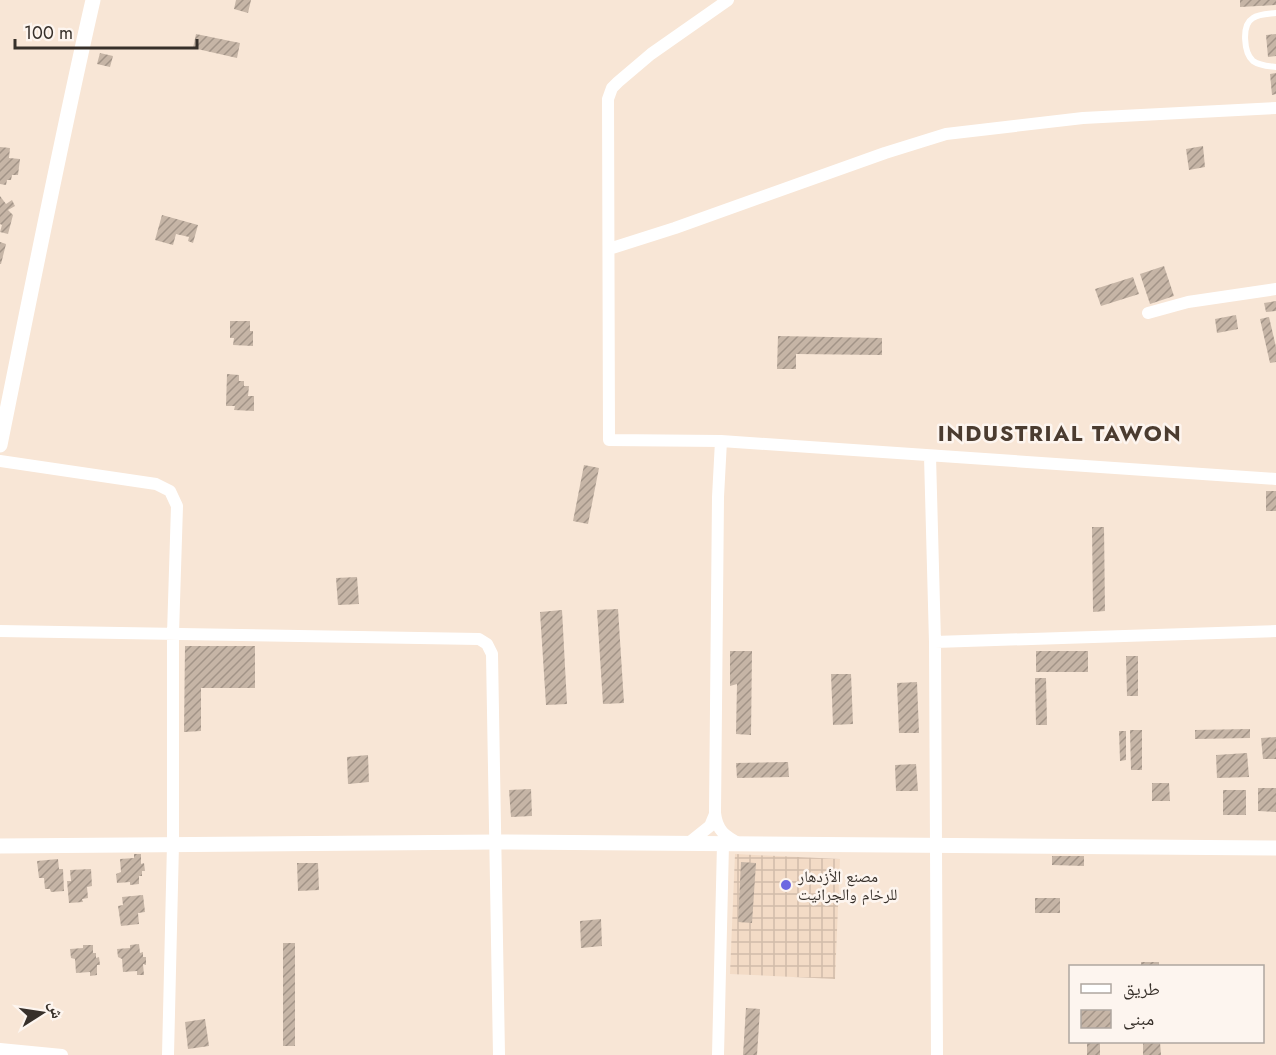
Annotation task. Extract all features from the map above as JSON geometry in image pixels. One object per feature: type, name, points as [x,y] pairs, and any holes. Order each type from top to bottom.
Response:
[{"type":"street","points":[[0,443],[50,208],[67,115],[93,0]]},
{"type":"street","points":[[728,0],[651,54],[612,88],[608,99],[609,440],[721,441],[1276,479]]},
{"type":"street","points":[[609,249],[946,134],[1083,118],[1276,108]]},
{"type":"street","points":[[1148,313],[1188,302],[1276,289]]},
{"type":"street","points":[[721,441],[718,497],[715,813],[717,825],[723,835],[741,845]]},
{"type":"street","points":[[930,456],[935,642],[937,1055]]},
{"type":"street","points":[[0,461],[156,484],[170,491],[177,506],[173,634],[173,844],[168,1055]]},
{"type":"street","points":[[0,631],[479,639],[487,644],[492,654],[499,1055]]},
{"type":"street","points":[[935,642],[1276,631]]},
{"type":"street","points":[[690,843],[710,826],[715,813]]},
{"type":"street","points":[[0,846],[496,842],[1276,848]]},
{"type":"street","points":[[717,1055],[723,844]]},
{"type":"street","points":[[0,1049],[62,1055]]},
{"type":"lane","points":[[1276,13],[1254,17],[1246,26],[1245,33],[1250,58],[1261,65],[1276,67]]},
{"type":"shaded area","points":[[735,854],[840,859],[835,979],[730,974]]},
{"type":"building","points":[[236,0],[251,0],[248,13],[234,9]]},
{"type":"building","points":[[1240,0],[1276,0],[1276,5],[1240,7]]},
{"type":"building","points":[[196,34],[240,43],[237,58],[193,48]]},
{"type":"building","points":[[1276,34],[1276,56],[1268,57],[1266,35]]},
{"type":"building","points":[[100,53],[113,56],[110,67],[97,64]]},
{"type":"building","points":[[1276,73],[1276,94],[1272,95],[1270,74]]},
{"type":"building","points":[[1203,146],[1205,167],[1189,170],[1186,149]]},
{"type":"building","points":[[0,147],[10,148],[9,158],[20,159],[18,175],[12,175],[6,185],[0,184]]},
{"type":"building","points":[[0,196],[6,204],[12,200],[15,206],[8,210],[13,215],[8,234],[0,232],[2,225],[0,224]]},
{"type":"building","points":[[162,215],[198,225],[193,243],[188,241],[189,237],[176,234],[173,245],[155,240]]},
{"type":"building","points":[[0,242],[6,244],[1,264],[0,264]]},
{"type":"building","points":[[1164,266],[1174,296],[1150,304],[1140,274]]},
{"type":"building","points":[[1133,277],[1139,294],[1101,306],[1095,289]]},
{"type":"building","points":[[1276,301],[1276,311],[1266,312],[1264,303]]},
{"type":"building","points":[[1236,315],[1238,329],[1217,333],[1215,319]]},
{"type":"building","points":[[1269,317],[1276,347],[1276,362],[1270,363],[1260,319]]},
{"type":"building","points":[[230,321],[250,321],[253,346],[233,345],[234,338],[230,338]]},
{"type":"building","points":[[778,336],[882,338],[882,355],[796,354],[796,369],[777,369]]},
{"type":"building","points":[[227,374],[239,375],[239,381],[244,381],[244,386],[249,386],[248,396],[254,396],[254,411],[234,410],[235,406],[226,406]]},
{"type":"building","points":[[584,465],[599,468],[588,524],[573,521]]},
{"type":"building","points":[[1266,491],[1276,491],[1276,511],[1266,511]]},
{"type":"building","points":[[1092,527],[1104,527],[1105,611],[1093,612]]},
{"type":"building","points":[[357,577],[359,604],[338,605],[336,578]]},
{"type":"building","points":[[618,609],[624,703],[603,704],[597,610]]},
{"type":"building","points":[[562,610],[567,704],[546,705],[540,612]]},
{"type":"building","points":[[185,646],[255,646],[255,688],[201,688],[201,731],[184,732]]},
{"type":"building","points":[[730,651],[752,651],[751,735],[736,734],[737,684],[730,686]]},
{"type":"building","points":[[1036,651],[1088,651],[1088,672],[1036,672]]},
{"type":"building","points":[[1126,656],[1138,656],[1138,696],[1127,696]]},
{"type":"building","points":[[831,674],[851,674],[853,724],[833,725]]},
{"type":"building","points":[[1035,678],[1046,678],[1047,725],[1036,725]]},
{"type":"building","points":[[917,682],[919,733],[899,733],[897,683]]},
{"type":"building","points":[[1250,729],[1250,738],[1195,739],[1195,730]]},
{"type":"building","points":[[1130,730],[1142,730],[1142,770],[1131,770]]},
{"type":"building","points":[[1119,731],[1126,731],[1126,760],[1120,761]]},
{"type":"building","points":[[1276,737],[1276,759],[1263,759],[1261,738]]},
{"type":"building","points":[[1247,753],[1249,777],[1217,778],[1216,755]]},
{"type":"building","points":[[368,755],[369,782],[348,784],[347,757]]},
{"type":"building","points":[[788,762],[789,777],[737,778],[736,763]]},
{"type":"building","points":[[916,764],[918,791],[896,791],[895,765]]},
{"type":"building","points":[[1152,783],[1169,783],[1170,801],[1152,801]]},
{"type":"building","points":[[1258,788],[1276,788],[1276,812],[1258,811]]},
{"type":"building","points":[[531,789],[532,816],[511,817],[509,790]]},
{"type":"building","points":[[1223,790],[1246,790],[1246,815],[1223,815]]},
{"type":"building","points":[[134,854],[141,854],[141,864],[144,863],[145,871],[142,871],[142,876],[139,876],[139,884],[117,883],[116,874],[121,872],[120,859],[134,858]]},
{"type":"building","points":[[1052,856],[1084,856],[1084,866],[1052,865]]},
{"type":"building","points":[[58,859],[59,869],[63,869],[64,891],[51,892],[50,889],[45,889],[44,878],[39,878],[37,861]]},
{"type":"building","points":[[741,862],[756,863],[752,923],[738,922]]},
{"type":"building","points":[[297,863],[318,863],[319,890],[298,891]]},
{"type":"building","points":[[91,869],[92,886],[87,887],[88,898],[82,899],[83,902],[69,903],[67,881],[71,881],[70,870]]},
{"type":"building","points":[[143,895],[145,912],[138,913],[139,924],[121,926],[118,906],[123,905],[122,897]]},
{"type":"building","points":[[1035,898],[1060,898],[1060,913],[1035,913]]},
{"type":"building","points":[[601,919],[602,946],[581,948],[580,921]]},
{"type":"building","points":[[283,943],[295,943],[295,1046],[283,1046]]},
{"type":"building","points":[[139,944],[140,953],[143,952],[143,957],[146,957],[146,965],[143,964],[144,975],[137,975],[137,971],[123,972],[122,959],[118,957],[117,949],[130,948],[130,945]]},
{"type":"building","points":[[83,945],[93,945],[93,953],[96,953],[96,958],[99,957],[100,965],[97,965],[97,975],[90,976],[90,972],[76,973],[75,959],[71,958],[70,949],[83,948]]},
{"type":"building","points":[[1141,962],[1159,962],[1159,965],[1141,965]]},
{"type":"building","points":[[746,1008],[760,1009],[757,1055],[743,1055]]},
{"type":"building","points":[[205,1019],[209,1046],[188,1049],[185,1022]]},
{"type":"building","points":[[1087,1043],[1100,1043],[1100,1055],[1087,1055]]},
{"type":"building","points":[[1143,1043],[1160,1043],[1161,1055],[1143,1055]]},
{"type":"place","name":"مصنع الأزدهار للرخام والجرانيت","points":[[786,885]]},
{"type":"district","name":"INDUSTRIAL TAWON","points":[[1060,433]]}]
